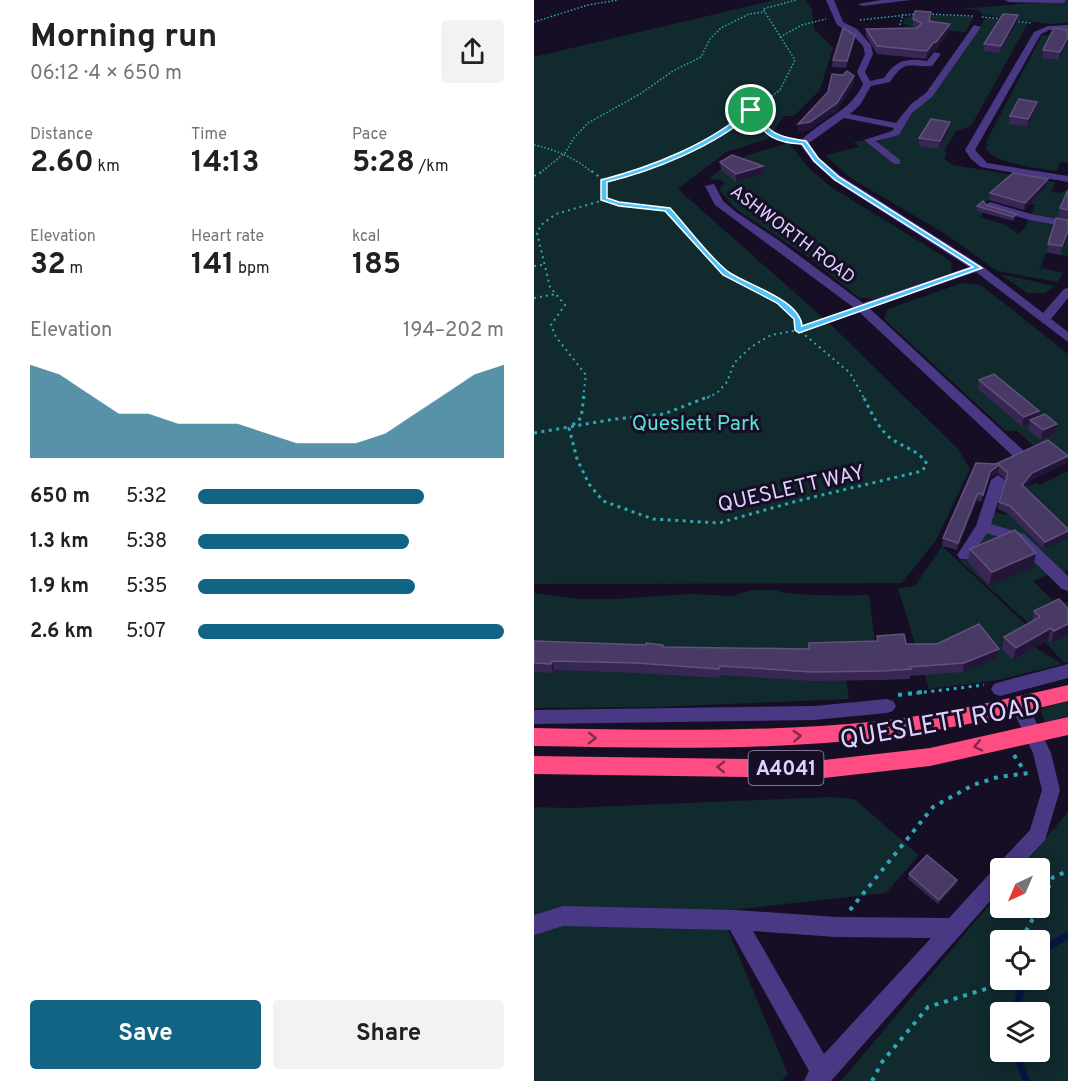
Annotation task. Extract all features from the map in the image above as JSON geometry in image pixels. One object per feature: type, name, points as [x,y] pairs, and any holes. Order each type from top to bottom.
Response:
[{"type":"highway","name":"QUESLETT ROAD","points":[[534,737],[754,738],[846,732],[930,723],[1068,693]]},
{"type":"highway","name":"QUESLETT ROAD","points":[[534,765],[824,769],[930,757],[1068,726]]},
{"type":"street","points":[[830,0],[839,20],[867,45],[869,54],[861,72],[867,84],[864,93],[843,116],[813,132],[804,143],[816,160],[837,178],[978,268],[1068,338]]},
{"type":"street","points":[[862,4],[907,0]]},
{"type":"street","points":[[1010,0],[1062,1]]},
{"type":"street","points":[[1068,27],[1058,26],[1038,32],[970,150],[974,158],[984,165],[1068,179]]},
{"type":"street","points":[[897,162],[869,140],[896,134],[898,126],[922,97],[929,95],[977,27]]},
{"type":"street","points":[[854,31],[864,30]]},
{"type":"street","points":[[867,84],[887,80],[897,63],[903,61],[929,64],[937,54]]},
{"type":"street","points":[[843,116],[898,126]]},
{"type":"street","name":"ASHWORTH ROAD","points":[[710,186],[719,203],[732,214],[861,307],[1019,454]]},
{"type":"street","points":[[990,205],[1029,217],[1068,224]]},
{"type":"street","points":[[861,307],[978,268]]},
{"type":"street","points":[[1044,319],[1068,291]]},
{"type":"street","points":[[965,555],[982,527],[998,480]]},
{"type":"street","points":[[982,527],[1019,538],[1065,582]]},
{"type":"street","name":"QUESLETT ROAD","points":[[1000,689],[1068,671]]},
{"type":"street","points":[[1017,858],[1038,834],[1051,790],[1035,735],[1019,704]]},
{"type":"street","name":"QUESLETT ROAD","points":[[534,717],[814,713],[887,706]]},
{"type":"street","points":[[736,920],[819,1077],[990,887]]},
{"type":"street","points":[[534,925],[563,916],[736,920],[836,927],[954,928]]},
{"type":"path","points":[[534,22],[588,5],[618,0]]},
{"type":"path","points":[[765,12],[764,9],[794,1]]},
{"type":"path","points":[[604,181],[641,172],[732,128],[751,110],[780,90],[795,60],[765,12]]},
{"type":"path","points":[[534,176],[565,153],[574,138],[588,123],[640,94],[681,66],[701,57],[710,39],[721,28],[741,17],[765,12]]},
{"type":"path","points":[[900,25],[903,14]]},
{"type":"path","points":[[780,38],[811,22],[903,14],[978,16],[1058,26]]},
{"type":"path","points":[[751,110],[764,130]]},
{"type":"path","points":[[732,128],[764,130],[788,142],[804,143]]},
{"type":"path","points":[[534,147],[565,153],[579,160],[604,181],[606,188],[603,194],[604,200]]},
{"type":"path","points":[[569,428],[580,418],[586,375],[556,338],[551,325],[565,304],[550,287],[538,237],[540,224],[577,206],[604,200],[619,204],[667,209],[726,273],[779,302],[798,318],[799,330]]},
{"type":"path","points":[[534,238],[538,237]]},
{"type":"path","points":[[534,266],[543,265]]},
{"type":"path","points":[[534,298],[556,294]]},
{"type":"path","points":[[534,433],[664,414],[699,402],[717,393],[728,382],[734,363],[751,347],[771,335],[799,330],[861,307]]},
{"type":"path","name":"QUESLETT WAY","points":[[569,428],[577,459],[589,484],[603,501],[653,519],[719,523],[797,501],[912,476],[922,471],[927,464],[922,456],[889,436],[878,424],[850,373],[799,330]]},
{"type":"path","points":[[887,706],[891,696],[991,684],[1000,689]]},
{"type":"path","points":[[836,927],[933,807],[953,794],[998,777],[1047,771]]},
{"type":"path","points":[[1050,883],[1053,877],[1068,872]]},
{"type":"path","points":[[872,1081],[882,1062],[928,1006],[990,988]]},
{"type":"green space","name":"Queslett Park","points":[[774,0],[806,0],[812,9],[814,28],[833,48],[820,90],[794,116],[784,116],[768,139],[726,152],[678,189],[830,324],[958,449],[970,469],[936,540],[902,583],[534,584],[534,57]]},
{"type":"green space","points":[[1068,0],[1068,23],[1049,24],[983,15],[979,10],[960,9]]},
{"type":"green space","points":[[921,14],[974,17],[965,32],[909,27],[903,24],[905,18]]},
{"type":"green space","points":[[986,18],[1028,23],[971,126],[956,131],[944,151],[947,152],[944,159],[953,165],[1055,182],[1051,192],[1061,193],[1068,190],[1068,222],[1031,215],[1035,205],[1024,201],[992,197],[979,208],[983,214],[980,217],[1006,225],[1018,234],[1026,227],[1028,220],[1068,227],[1068,256],[1046,253],[1039,272],[1042,268],[1064,273],[1057,282],[997,271],[947,235],[849,177],[825,155],[859,147],[854,142],[866,140],[895,164],[899,163],[877,142],[900,133],[916,108],[930,99]]},
{"type":"green space","points":[[1042,35],[1068,37],[1068,163],[1060,162],[1057,171],[1007,162],[986,149],[988,144],[986,142]]},
{"type":"green space","points":[[789,143],[808,167],[831,187],[952,263],[951,273],[875,299],[859,298],[808,257],[737,210],[720,191],[721,186],[725,184],[721,180],[709,179],[737,160]]},
{"type":"green space","points":[[1000,274],[1055,286],[1045,293],[1027,293]]},
{"type":"green space","points":[[962,283],[981,285],[1068,354],[1068,460],[1049,444],[1036,448],[1017,431],[1006,431],[884,319],[888,309]]},
{"type":"green space","points":[[1068,471],[1068,570],[1063,573],[988,526],[991,511],[1006,515],[1023,488],[1037,483],[1040,485]]},
{"type":"green space","points":[[987,532],[1011,539],[1052,573],[1033,581],[1051,599],[1068,603],[1068,662],[1064,663],[1027,622],[960,561],[976,551]]},
{"type":"green space","points":[[942,546],[1034,632],[1035,647],[1062,664],[998,680],[929,689],[898,588],[915,586]]},
{"type":"green space","points":[[751,590],[780,590],[780,592],[836,596],[869,595],[876,650],[842,649],[849,699],[655,707],[534,708],[534,593],[578,599],[615,599],[689,594],[733,596]]},
{"type":"green space","points":[[1068,701],[1068,716],[1045,722],[1040,709]]},
{"type":"green space","points":[[828,797],[854,799],[919,855],[886,893],[720,911],[788,1074],[781,1081],[534,1081],[534,807],[570,808]]},
{"type":"green space","points":[[1068,812],[1068,1081],[841,1081],[990,904],[990,918],[1050,918],[1050,858],[1029,858]]},
{"type":"building","points":[[915,11],[931,12],[929,21],[950,24],[927,51],[877,46],[866,29],[917,28],[922,23],[913,19]]},
{"type":"building","points":[[1003,14],[1018,15],[1001,46],[984,44]]},
{"type":"building","points":[[843,28],[855,35],[847,61],[833,60]]},
{"type":"building","points":[[1054,28],[1068,30],[1068,37],[1060,52],[1043,50]]},
{"type":"building","points":[[847,71],[854,76],[837,103],[810,122],[798,124],[828,92],[832,74],[843,75]]},
{"type":"building","points":[[1019,99],[1037,102],[1028,119],[1010,116]]},
{"type":"building","points":[[931,119],[950,122],[940,141],[919,138]]},
{"type":"building","points":[[732,155],[763,166],[736,174],[720,162]]},
{"type":"building","points":[[1013,173],[1048,179],[1025,203],[990,193]]},
{"type":"building","points":[[1068,190],[1068,210],[1060,208]]},
{"type":"building","points":[[983,201],[986,205],[1016,214],[1013,217],[977,206]]},
{"type":"building","points":[[1056,218],[1068,220],[1068,231],[1062,246],[1048,244]]},
{"type":"building","points":[[994,374],[1039,411],[1024,417],[979,380]]},
{"type":"building","points":[[1045,414],[1057,424],[1043,430],[1030,420]]},
{"type":"building","points":[[1048,440],[1068,456],[1032,473],[1022,485],[1068,531],[1045,542],[1010,506],[999,502],[1008,473],[999,465],[990,472],[983,495],[978,493],[958,543],[943,538],[976,463],[996,464]]},
{"type":"building","points":[[1015,530],[1036,553],[992,572],[970,549]]},
{"type":"building","points":[[1059,599],[1068,609],[1068,624],[1054,631],[1051,628],[1016,648],[1004,637],[1040,617],[1034,611]]},
{"type":"building","points":[[979,624],[999,649],[964,663],[910,667],[911,669],[812,672],[637,663],[552,661],[551,664],[534,663],[534,641],[646,645],[646,643],[663,645],[663,647],[809,649],[809,643],[878,641],[877,636],[904,634],[906,644],[937,644]]},
{"type":"building","points":[[927,855],[957,880],[939,900],[909,874]]},
{"type":"waterway","points":[[1050,946],[1068,935]]},
{"type":"waterway","points":[[1018,1002],[1021,990]]},
{"type":"waterway","points":[[1019,1062],[1026,1081]]},
{"type":"route","points":[[751,110],[764,130],[788,142],[804,143],[816,160],[837,178],[978,268],[799,330],[798,318],[779,302],[726,273],[667,209],[619,204],[604,200],[603,194],[606,188],[604,181],[641,172],[697,145],[732,128],[751,110]]}]
